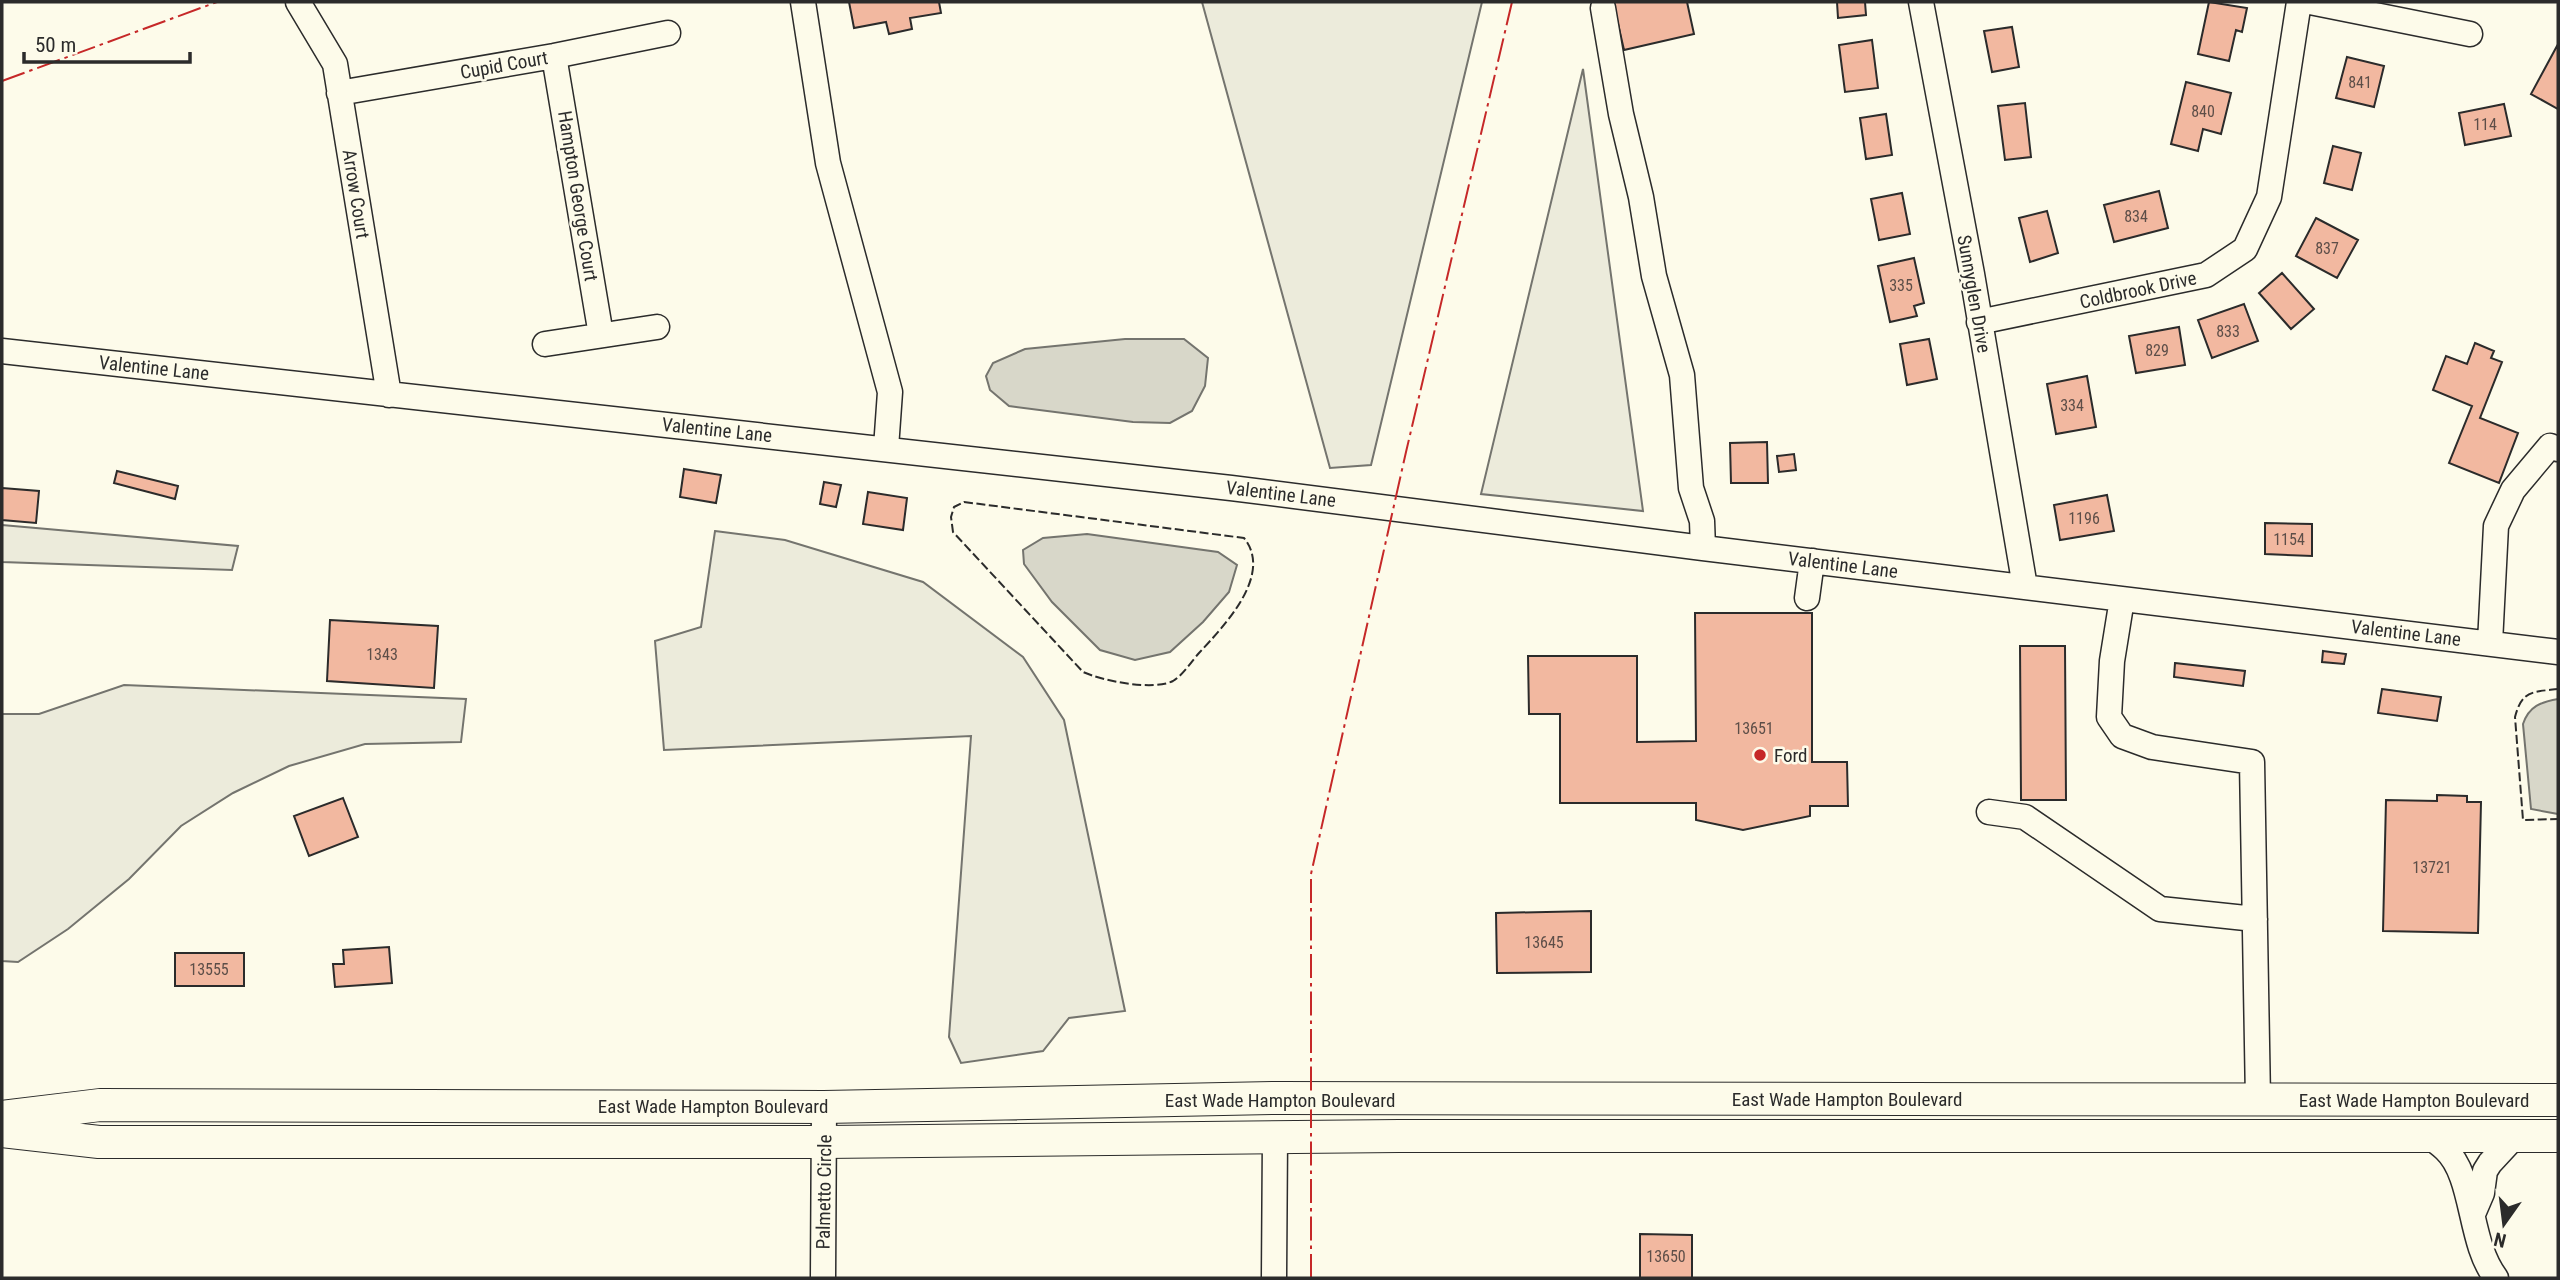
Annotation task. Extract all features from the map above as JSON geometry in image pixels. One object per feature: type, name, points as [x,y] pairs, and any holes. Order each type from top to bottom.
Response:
[{"type":"main road","name":"East Wade Hampton Boulevard","points":[[2,1117],[100,1105],[824,1107],[1276,1098],[2558,1100]]},
{"type":"main road","points":[[2258,1100],[2258,1136]]},
{"type":"main road","points":[[272,1142],[273,1105]]},
{"type":"main road","points":[[550,1142],[551,1106]]},
{"type":"main road","points":[[719,1106],[719,1142]]},
{"type":"main road","name":"East Wade Hampton Boulevard","points":[[2,1131],[99,1142],[825,1142],[1275,1137],[2558,1136]]},
{"type":"street","name":"Arrow Court","points":[[298,2],[335,64],[388,395]]},
{"type":"street","points":[[803,2],[828,163],[890,392],[886,448]]},
{"type":"street","name":"Sunnyglen Drive","points":[[1921,2],[2025,587]]},
{"type":"street","name":"Coldbrook Drive","points":[[1979,322],[2206,275],[2245,249],[2269,197],[2299,2]]},
{"type":"street","points":[[2310,2],[2470,34]]},
{"type":"street","points":[[1603,8],[1654,276],[1682,375],[1691,488],[1702,521],[1703,548]]},
{"type":"street","name":"Cupid Court","points":[[339,93],[554,56],[668,33]]},
{"type":"street","name":"Hampton George Court","points":[[554,56],[601,335]]},
{"type":"street","points":[[545,344],[657,327]]},
{"type":"street","name":"Valentine Lane","points":[[2,351],[886,448],[1443,513],[1703,548],[2558,652]]},
{"type":"street","points":[[2490,643],[2496,526],[2513,490],[2550,446],[2558,449]]},
{"type":"street","points":[[1807,598],[1812,561]]},
{"type":"street","points":[[2122,599],[2112,661],[2109,717],[2122,736],[2152,747],[2252,762],[2258,1100]]},
{"type":"street","points":[[1989,812],[2025,817],[2160,909],[2255,919]]},
{"type":"street","name":"Palmetto Circle","points":[[823,1278],[824,1107]]},
{"type":"street","points":[[2428,1136],[2447,1150],[2463,1178],[2473,1214],[2474,1229],[2482,1253],[2496,1278]]},
{"type":"street","points":[[2473,1214],[2482,1193],[2485,1171],[2515,1136]]},
{"type":"street","points":[[1274,1278],[1275,1137]]},
{"type":"shaded area","points":[[1202,2],[1482,2],[1371,465],[1330,468]]},
{"type":"shaded area","points":[[1583,69],[1643,511],[1481,494]]},
{"type":"shaded area","points":[[1125,339],[1184,339],[1208,358],[1205,386],[1192,411],[1170,423],[1133,422],[1009,406],[990,390],[986,376],[993,363],[1025,349]]},
{"type":"shaded area","points":[[2,525],[238,546],[232,570],[2,562]]},
{"type":"shaded area","points":[[715,531],[785,540],[923,582],[1023,657],[1064,720],[1125,1011],[1069,1018],[1043,1051],[961,1063],[949,1037],[971,736],[664,750],[655,641],[701,627]]},
{"type":"shaded area","points":[[1087,534],[1218,552],[1237,565],[1229,592],[1203,622],[1170,652],[1135,660],[1100,650],[1052,602],[1024,564],[1023,550],[1043,538]]},
{"type":"shaded area","points":[[124,685],[466,699],[461,742],[365,744],[289,766],[233,793],[181,826],[129,879],[68,929],[18,962],[2,961],[2,714],[39,714]]},
{"type":"shaded area","points":[[2558,699],[2558,814],[2531,809],[2523,724],[2536,706]]},
{"type":"building","points":[[849,2],[939,2],[941,13],[910,18],[912,29],[889,34],[886,22],[854,28]]},
{"type":"building","points":[[1613,2],[1687,2],[1694,34],[1624,50]]},
{"type":"building","points":[[1837,2],[1865,2],[1866,15],[1838,18]]},
{"type":"building","points":[[2209,2],[2247,8],[2242,32],[2236,30],[2229,61],[2198,54]]},
{"type":"building","points":[[2012,27],[2019,67],[1992,72],[1984,31]]},
{"type":"building","points":[[1872,40],[1878,88],[1845,92],[1839,45]]},
{"type":"building","points":[[2558,47],[2558,109],[2531,94]]},
{"type":"building","points":[[2347,57],[2384,66],[2374,107],[2336,98]]},
{"type":"building","points":[[2186,82],[2231,93],[2221,134],[2203,129],[2198,151],[2171,144]]},
{"type":"building","points":[[2025,103],[2031,157],[2005,160],[1998,106]]},
{"type":"building","points":[[2504,104],[2511,136],[2465,145],[2459,113]]},
{"type":"building","points":[[1886,114],[1892,155],[1866,159],[1860,118]]},
{"type":"building","points":[[2333,146],[2361,153],[2352,190],[2324,183]]},
{"type":"building","points":[[2159,191],[2168,228],[2114,242],[2104,205]]},
{"type":"building","points":[[1902,193],[1910,234],[1879,240],[1871,199]]},
{"type":"building","points":[[2047,211],[2058,253],[2030,262],[2019,218]]},
{"type":"building","points":[[2316,218],[2358,240],[2337,278],[2296,256]]},
{"type":"building","points":[[1914,258],[1924,303],[1914,306],[1917,316],[1890,322],[1878,266]]},
{"type":"building","points":[[2282,273],[2314,309],[2291,329],[2259,293]]},
{"type":"building","points":[[2244,304],[2258,341],[2212,358],[2198,320]]},
{"type":"building","points":[[2179,327],[2185,365],[2136,373],[2129,336]]},
{"type":"building","points":[[1929,339],[1937,379],[1907,385],[1900,344]]},
{"type":"building","points":[[2475,343],[2494,351],[2491,358],[2502,362],[2480,418],[2518,433],[2499,483],[2449,463],[2472,406],[2433,390],[2446,356],[2467,364]]},
{"type":"building","points":[[2087,376],[2096,427],[2056,434],[2047,384]]},
{"type":"building","points":[[1767,442],[1768,483],[1731,483],[1730,443]]},
{"type":"building","points":[[1794,454],[1796,470],[1779,472],[1777,456]]},
{"type":"building","points":[[684,469],[721,475],[716,503],[680,497]]},
{"type":"building","points":[[117,471],[178,486],[175,499],[114,483]]},
{"type":"building","points":[[824,482],[841,485],[836,507],[820,504]]},
{"type":"building","points":[[2,488],[39,491],[36,523],[2,520]]},
{"type":"building","points":[[868,492],[907,498],[903,530],[863,524]]},
{"type":"building","points":[[2107,495],[2114,531],[2060,540],[2054,505]]},
{"type":"building","points":[[2265,523],[2312,524],[2312,556],[2265,554]]},
{"type":"building","points":[[1695,613],[1812,613],[1812,762],[1847,762],[1848,806],[1810,806],[1810,816],[1743,830],[1696,820],[1696,803],[1560,803],[1560,714],[1529,714],[1528,656],[1637,656],[1637,742],[1696,741]]},
{"type":"building","points":[[330,620],[438,626],[434,688],[327,681]]},
{"type":"building","points":[[2020,646],[2065,646],[2066,800],[2021,800]]},
{"type":"building","points":[[2323,651],[2346,654],[2344,664],[2322,662]]},
{"type":"building","points":[[2175,663],[2245,671],[2243,686],[2174,677]]},
{"type":"building","points":[[2382,689],[2441,697],[2437,721],[2378,713]]},
{"type":"building","points":[[2437,795],[2467,796],[2467,802],[2481,802],[2478,933],[2383,931],[2386,800],[2437,801]]},
{"type":"building","points":[[343,798],[358,837],[309,856],[294,816]]},
{"type":"building","points":[[1591,911],[1591,972],[1497,973],[1496,913]]},
{"type":"building","points":[[389,947],[392,983],[335,987],[333,964],[344,964],[343,950]]},
{"type":"building","points":[[175,953],[244,953],[244,986],[175,986]]},
{"type":"building","points":[[1640,1234],[1692,1235],[1692,1278],[1640,1278]]},
{"type":"fence","points":[[964,502],[1244,538],[1252,552],[1253,568],[1249,584],[1232,615],[1173,681],[1141,685],[1103,679],[1083,672],[953,532],[951,517],[954,507],[964,502]]},
{"type":"fence","points":[[2558,689],[2525,697],[2515,717],[2523,820],[2558,819]]},
{"type":"power","points":[[2,81],[217,2]]},
{"type":"power","points":[[1311,1278],[1311,874],[1406,452],[1512,2]]},
{"type":"place","name":"Ford","points":[[1760,755]]}]
